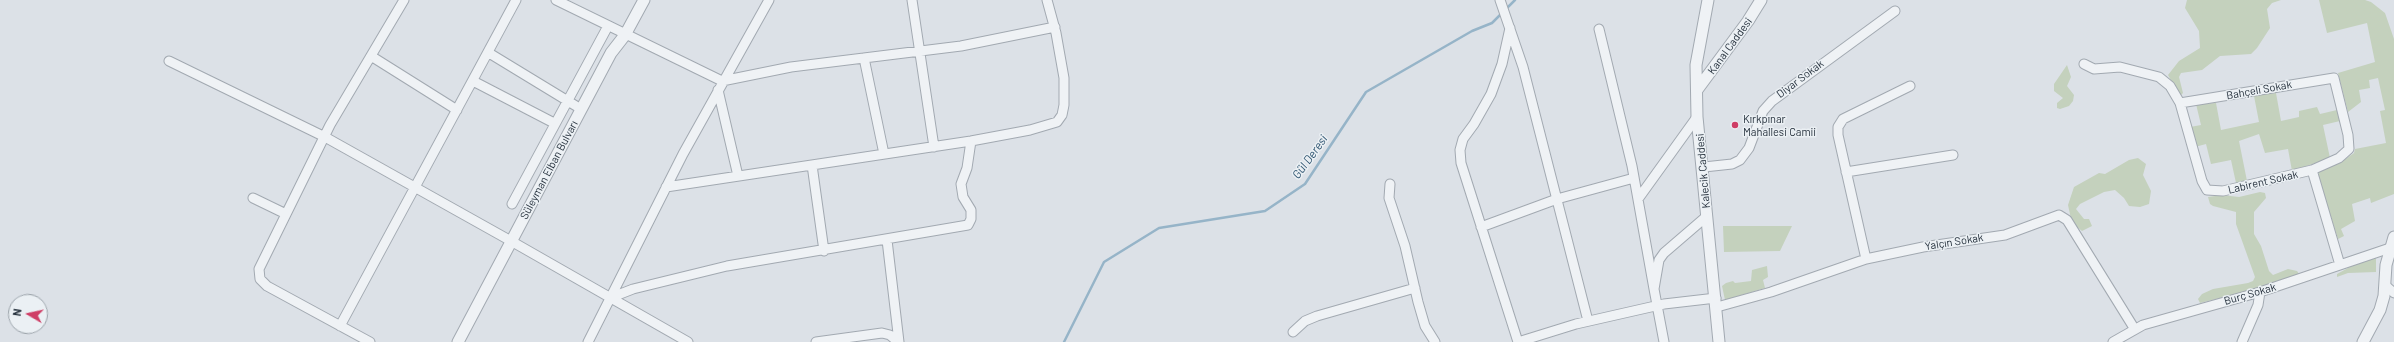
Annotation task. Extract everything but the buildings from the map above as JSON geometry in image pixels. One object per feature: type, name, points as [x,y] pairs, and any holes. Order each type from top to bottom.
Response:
[{"type":"street","points":[[370,342],[267,286],[260,279],[259,269],[325,137],[404,0]]},
{"type":"street","points":[[340,326],[489,53],[516,0]]},
{"type":"street","points":[[556,0],[722,81],[792,67],[960,46],[1054,27]]},
{"type":"street","name":"Süleyman Elban Bulvarı","points":[[458,342],[611,52],[625,35],[644,0]]},
{"type":"street","points":[[588,342],[666,187],[722,81],[769,0]]},
{"type":"street","points":[[912,0],[934,147]]},
{"type":"street","points":[[666,187],[971,141],[1046,126],[1057,122],[1062,115],[1064,78],[1047,0]]},
{"type":"street","points":[[1500,0],[1523,67],[1588,321]]},
{"type":"street","name":"Kalecik Caddesi","points":[[1708,0],[1697,60],[1697,90],[1698,117],[1704,167],[1719,342]]},
{"type":"street","name":"Kanal Caddesi","points":[[1697,90],[1748,21],[1761,0]]},
{"type":"street","name":"Diyar Sokak","points":[[1704,167],[1732,164],[1740,160],[1749,148],[1763,111],[1772,101],[1895,11]]},
{"type":"street","points":[[512,204],[554,123],[608,26]]},
{"type":"street","points":[[1510,28],[1502,64],[1491,94],[1474,124],[1463,139],[1460,150],[1461,163],[1518,342]]},
{"type":"street","points":[[1599,29],[1634,178],[1656,306],[1664,342]]},
{"type":"street","points":[[489,53],[581,109]]},
{"type":"street","points":[[371,56],[457,110]]},
{"type":"street","points":[[864,58],[884,154]]},
{"type":"street","points":[[169,61],[325,137],[414,188],[512,241],[688,342]]},
{"type":"street","points":[[2084,64],[2094,69],[2120,67],[2159,77],[2170,86],[2180,103]]},
{"type":"street","name":"Bahçeli Sokak","points":[[2180,103],[2334,78],[2348,135],[2349,150],[2339,158],[2312,170]]},
{"type":"street","points":[[473,81],[554,123]]},
{"type":"street","points":[[1866,260],[1838,135],[1840,122],[1843,119],[1910,86]]},
{"type":"street","points":[[718,90],[738,176]]},
{"type":"street","name":"Labirent Sokak","points":[[2180,103],[2202,181],[2207,190],[2223,191],[2312,170],[2340,265]]},
{"type":"street","points":[[1638,200],[1698,117]]},
{"type":"street","points":[[610,298],[633,289],[727,266],[824,251],[968,225],[971,219],[970,210],[963,197],[961,184],[967,168],[971,141]]},
{"type":"street","points":[[1846,172],[1953,155]]},
{"type":"street","points":[[812,165],[824,251]]},
{"type":"street","points":[[1481,227],[1557,199],[1634,178]]},
{"type":"street","points":[[1390,184],[1389,198],[1406,246],[1425,326],[1435,342]]},
{"type":"street","points":[[253,198],[286,214]]},
{"type":"street","name":"Yalçın Sokak","points":[[1518,342],[1588,321],[1656,306],[1716,303],[1771,292],[1866,260],[1923,247],[2005,235],[2059,215],[2067,220],[2134,328]]},
{"type":"street","points":[[1654,289],[1659,260],[1664,253],[1708,216]]},
{"type":"street","points":[[2363,342],[2380,310],[2394,237]]},
{"type":"street","points":[[887,240],[899,342]]},
{"type":"street","name":"Burç Sokak","points":[[2113,342],[2134,328],[2260,292],[2340,265],[2390,252]]},
{"type":"street","points":[[2385,285],[2394,293]]},
{"type":"street","points":[[1293,332],[1305,321],[1317,316],[1415,288]]},
{"type":"street","points":[[2242,342],[2258,304],[2260,292]]},
{"type":"street","points":[[816,342],[882,333],[890,335],[899,342]]},
{"type":"green space","points":[[2187,0],[2281,0],[2272,3],[2267,9],[2270,28],[2257,48],[2251,54],[2220,56],[2202,70],[2181,73],[2179,77],[2183,93],[2180,96],[2168,75],[2179,61],[2200,48],[2199,31],[2185,8]]},
{"type":"green space","points":[[2319,0],[2365,0],[2371,2],[2385,13],[2394,39],[2394,194],[2371,203],[2370,198],[2352,204],[2355,221],[2341,229],[2344,236],[2338,239],[2318,176],[2319,172],[2321,168],[2347,158],[2354,153],[2355,149],[2386,143],[2380,111],[2385,110],[2378,78],[2369,80],[2370,88],[2359,90],[2361,102],[2348,112],[2338,73],[2375,62],[2367,23],[2327,33]]},
{"type":"green space","points":[[2067,65],[2071,77],[2067,86],[2074,95],[2073,101],[2069,106],[2060,109],[2057,108],[2057,103],[2063,98],[2054,91],[2054,84]]},
{"type":"green space","points":[[2276,93],[2281,121],[2299,117],[2299,111],[2317,107],[2320,114],[2337,110],[2340,121],[2323,125],[2330,158],[2292,171],[2288,149],[2265,153],[2259,134],[2239,141],[2247,181],[2236,183],[2231,160],[2211,164],[2206,144],[2195,147],[2190,127],[2201,125],[2196,104],[2216,103],[2221,130],[2259,122],[2254,96]]},
{"type":"green space","points":[[2138,158],[2146,164],[2143,175],[2151,191],[2149,204],[2140,207],[2129,206],[2124,198],[2115,190],[2104,192],[2080,204],[2076,209],[2084,219],[2089,219],[2092,226],[2082,231],[2076,226],[2071,219],[2068,205],[2074,187],[2099,173],[2105,174],[2129,160]]},
{"type":"green space","points":[[2260,192],[2265,193],[2266,198],[2254,212],[2254,234],[2261,246],[2269,271],[2273,275],[2288,269],[2297,271],[2300,275],[2256,289],[2200,303],[2198,299],[2202,294],[2213,289],[2248,283],[2253,281],[2255,277],[2236,224],[2236,212],[2213,206],[2210,204],[2208,197],[2222,195],[2239,197]]},
{"type":"green space","points":[[1723,226],[1792,226],[1780,251],[1724,252]]},
{"type":"green space","points":[[2376,258],[2376,272],[2348,273],[2337,277],[2337,274],[2359,262]]},
{"type":"green space","points":[[1767,266],[1768,277],[1763,280],[1765,288],[1725,300],[1722,286],[1733,281],[1735,283],[1751,281],[1752,270]]},
{"type":"waterway","name":"Gül Deresi","points":[[1506,9],[1515,0]]},
{"type":"waterway","name":"Gül Deresi","points":[[1064,342],[1104,262],[1159,228],[1265,211],[1305,184],[1366,92],[1472,31],[1492,23],[1502,13]]},
{"type":"place","name":"Kırkpınar Mahallesi Camii","points":[[1735,125]]}]
